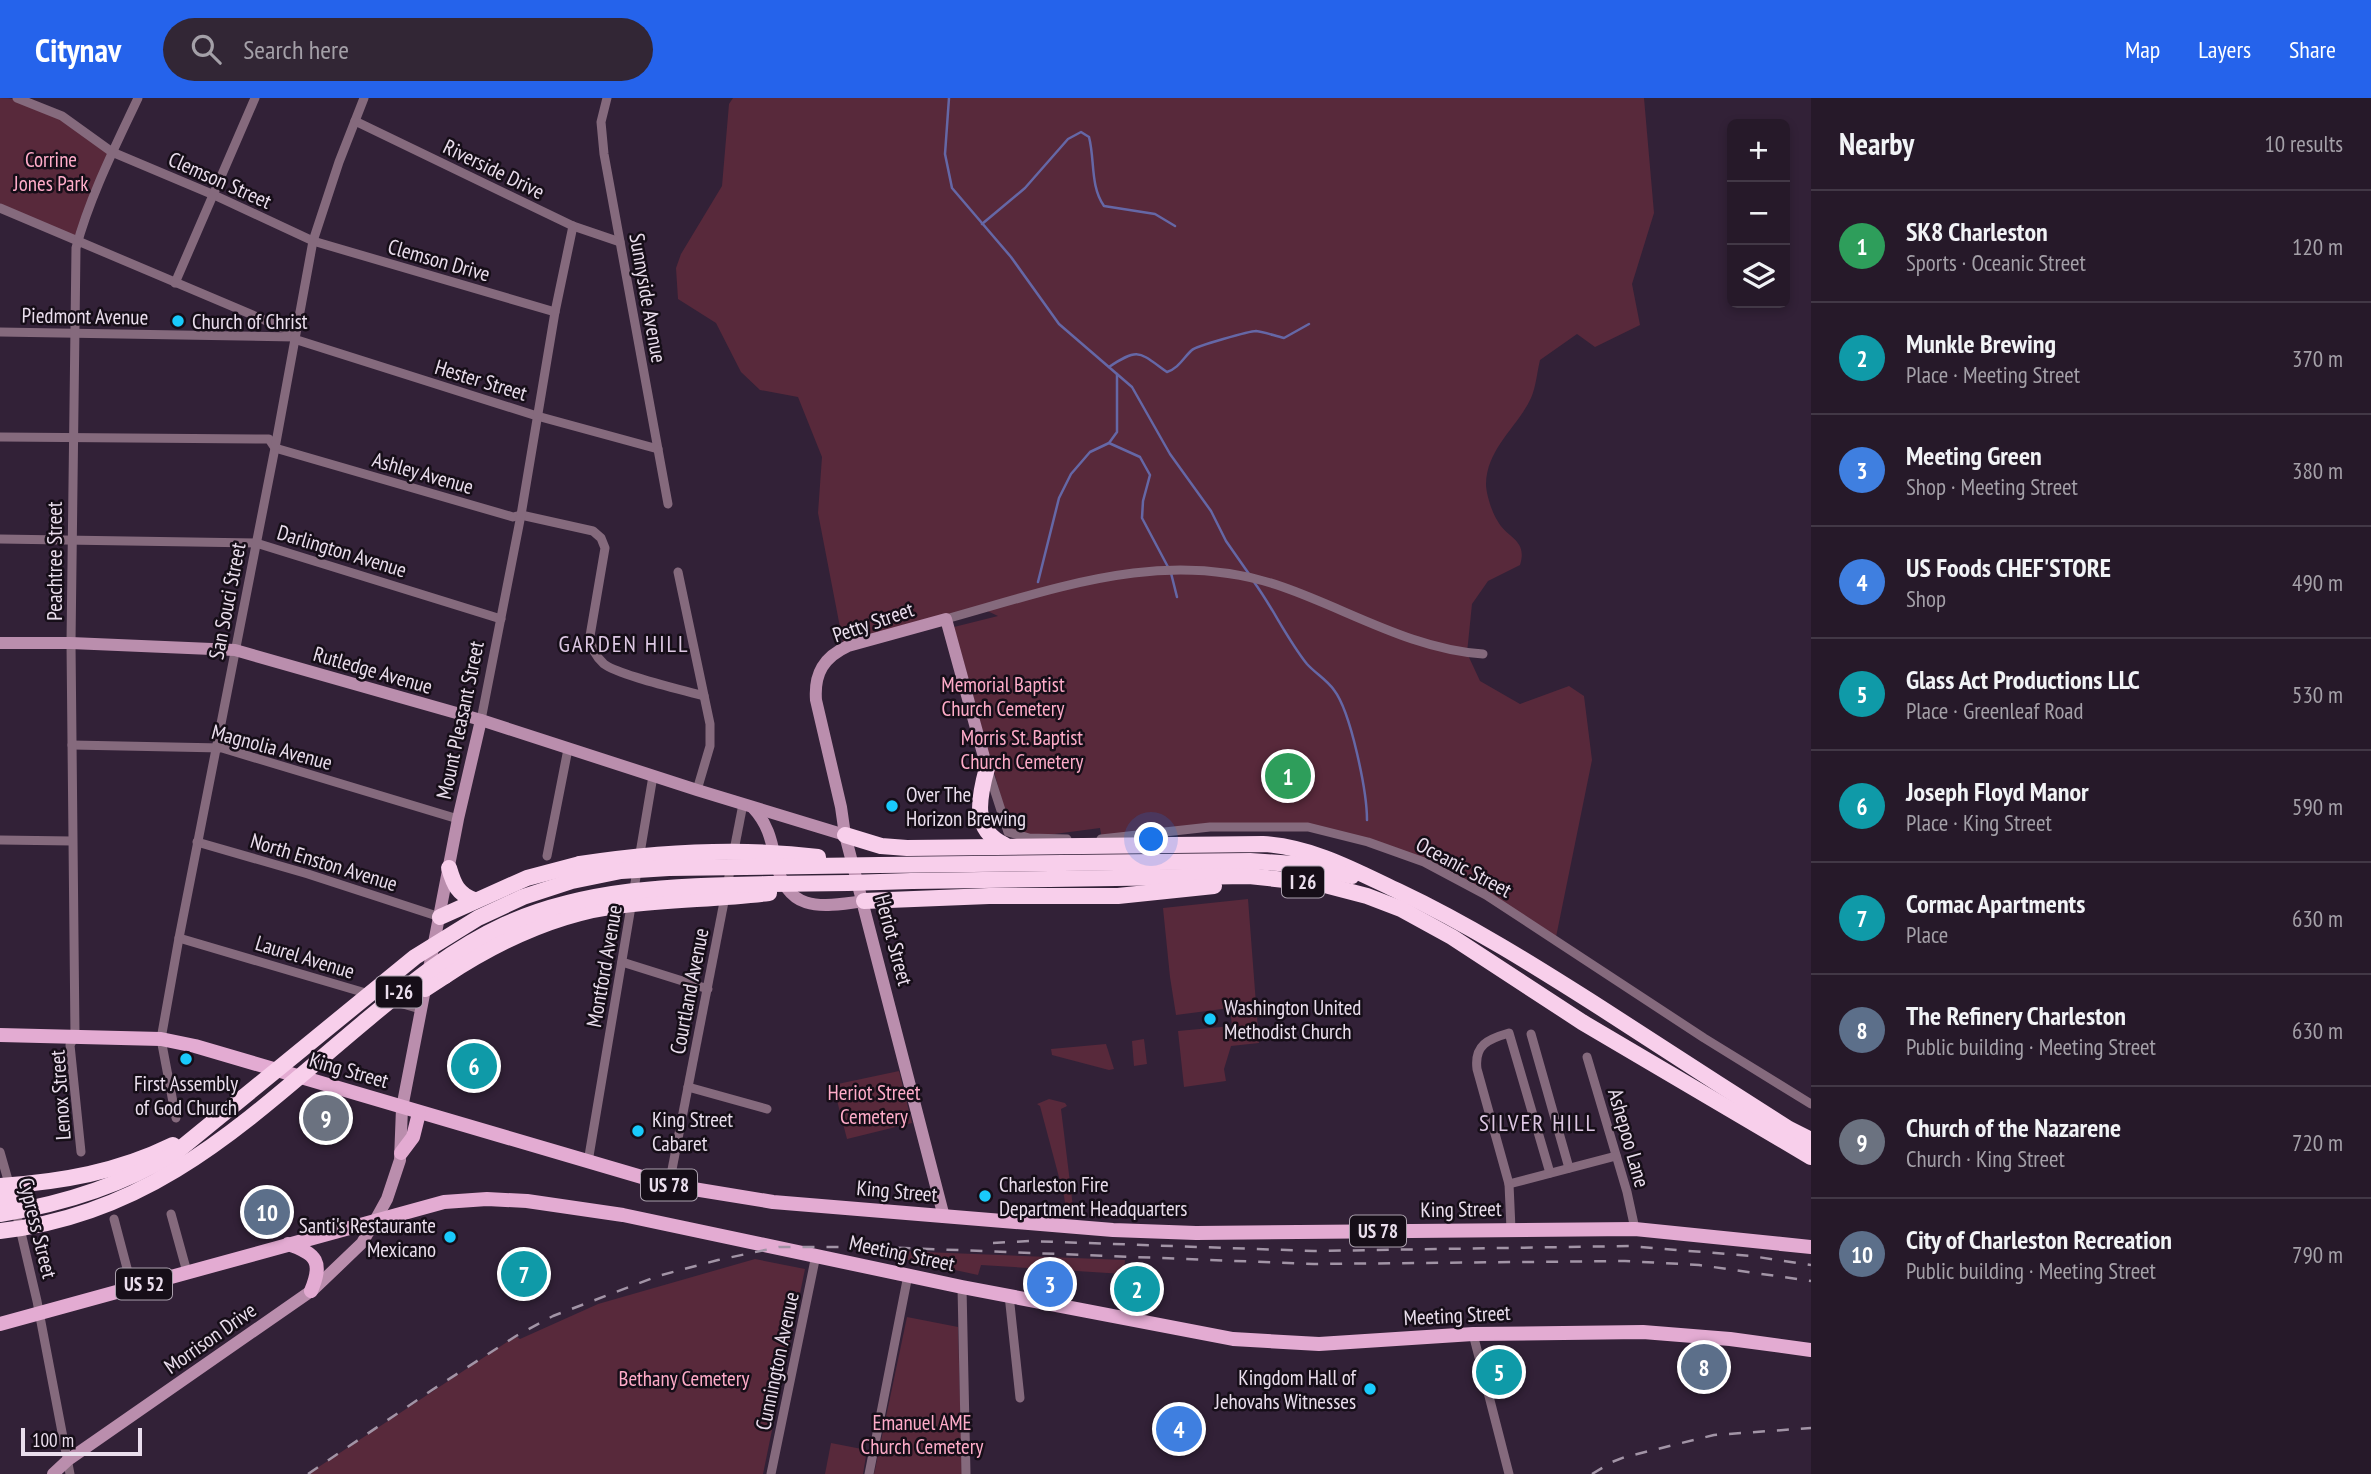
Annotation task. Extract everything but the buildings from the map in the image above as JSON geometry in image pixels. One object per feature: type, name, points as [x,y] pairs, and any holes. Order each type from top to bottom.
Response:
[{"type":"highway","points":[[988,768],[981,807],[983,825],[987,835],[1007,839]]},
{"type":"highway","points":[[845,835],[881,846],[1007,839],[1278,845],[1294,847],[1329,859],[1391,887]]},
{"type":"highway","points":[[440,917],[527,878],[580,863],[633,855],[764,851],[880,865]]},
{"type":"highway","name":"I 26","points":[[907,864],[1250,861],[1294,864],[1391,887],[1440,911],[1532,965],[1787,1136],[1811,1157]]},
{"type":"highway","name":"I-26","points":[[0,1214],[41,1208],[102,1190],[154,1166],[175,1153],[415,957],[478,918],[523,897],[572,881],[621,871],[907,864]]},
{"type":"highway","points":[[449,868],[456,889],[465,897],[474,900]]},
{"type":"highway","name":"I 26","points":[[912,881],[1249,876],[1321,884],[1378,900],[1401,909],[1442,932],[1593,1028],[1787,1136],[1811,1140]]},
{"type":"highway","name":"I-26","points":[[0,1231],[65,1220],[128,1197],[170,1175],[236,1128],[426,972],[504,925],[583,900],[672,886],[912,881]]},
{"type":"highway","points":[[425,989],[472,958],[517,934],[592,911],[622,905],[716,900],[848,884]]},
{"type":"highway","points":[[864,901],[1118,896],[1233,884],[1321,884]]},
{"type":"highway","points":[[0,1186],[62,1180],[110,1170],[171,1146],[211,1122]]},
{"type":"main road","name":"Petty Street","points":[[819,672],[834,652],[848,646],[946,619]]},
{"type":"main road","points":[[946,619],[988,768]]},
{"type":"main road","name":"Rutledge Avenue","points":[[0,643],[71,643],[235,650],[481,720],[845,835]]},
{"type":"main road","name":"Heriot Street","points":[[819,672],[815,685],[816,700],[831,756],[845,835],[944,1217]]},
{"type":"main road","name":"Mount Pleasant Street","points":[[376,1219],[387,1199],[401,1153],[402,1108],[420,1009],[481,720]]},
{"type":"main road","points":[[748,806],[764,820],[772,840],[779,876],[790,895],[805,904],[829,906],[864,901]]},
{"type":"main road","name":"King Street","points":[[0,1035],[161,1039],[195,1046],[669,1185],[773,1202],[1113,1230],[1196,1233],[1635,1229],[1811,1247]]},
{"type":"main road","points":[[401,1153],[413,1137],[419,1113]]},
{"type":"main road","name":"Meeting Street","points":[[0,1324],[376,1219],[444,1202],[487,1199],[527,1201],[622,1215],[962,1287],[1190,1332],[1254,1341],[1319,1344],[1473,1334],[1643,1332],[1730,1339],[1811,1350]]},
{"type":"main road","name":"Morrison Drive","points":[[53,1474],[68,1460],[311,1291],[362,1243],[376,1219]]},
{"type":"main road","points":[[288,1244],[307,1251],[317,1262],[318,1272],[311,1291]]},
{"type":"street","name":"Clemson Street","points":[[17,98],[62,116],[112,152],[313,241]]},
{"type":"street","name":"Peachtree Street","points":[[75,1036],[71,643],[72,438],[78,241],[112,152],[138,98]]},
{"type":"street","points":[[175,283],[255,98]]},
{"type":"street","name":"San Souci Street","points":[[176,1118],[161,1039],[197,842],[275,449],[313,241],[364,98]]},
{"type":"street","name":"Sunnyside Avenue","points":[[607,98],[601,122],[604,154],[667,504]]},
{"type":"street","name":"Riverside Drive","points":[[355,121],[573,226],[620,242]]},
{"type":"street","name":"Hester Street","points":[[0,208],[295,337],[537,416],[658,449]]},
{"type":"street","name":"Mount Pleasant Street","points":[[481,720],[573,226]]},
{"type":"street","name":"Clemson Drive","points":[[313,241],[555,312]]},
{"type":"street","name":"Piedmont Avenue","points":[[0,332],[295,337]]},
{"type":"street","name":"Ashley Avenue","points":[[0,437],[269,439],[275,449],[513,517],[521,515],[588,529],[601,538],[605,553],[590,636],[592,647],[600,661],[611,668],[704,696]]},
{"type":"street","name":"Darlington Avenue","points":[[0,539],[256,543],[501,619]]},
{"type":"street","points":[[946,619],[1115,574],[1147,570],[1205,570],[1240,575],[1280,586],[1390,632],[1438,647],[1483,654]]},
{"type":"street","points":[[678,572],[708,712],[710,746],[697,790]]},
{"type":"street","name":"Magnolia Avenue","points":[[72,745],[216,747],[458,819]]},
{"type":"street","points":[[547,856],[568,749]]},
{"type":"street","name":"Montford Avenue","points":[[588,1162],[653,776]]},
{"type":"street","name":"Courtland Avenue","points":[[669,1185],[748,806]]},
{"type":"street","name":"Oceanic Street","points":[[1007,839],[1092,840],[1210,827],[1308,827],[1368,842],[1424,862],[1486,895],[1704,1038],[1811,1104]]},
{"type":"street","points":[[0,840],[72,841]]},
{"type":"street","name":"North Enston Avenue","points":[[197,842],[308,874],[440,917]]},
{"type":"street","name":"Laurel Avenue","points":[[180,938],[420,1009]]},
{"type":"street","points":[[622,962],[708,989]]},
{"type":"street","points":[[1511,1229],[1509,1184],[1476,1062],[1484,1042],[1488,1039],[1509,1033],[1550,1173]]},
{"type":"street","points":[[1531,1034],[1569,1168]]},
{"type":"street","name":"Lenox Street","points":[[75,1036],[70,1045],[81,1152]]},
{"type":"street","name":"Ashepoo Lane","points":[[1587,1057],[1635,1229]]},
{"type":"street","points":[[688,1087],[768,1110]]},
{"type":"street","name":"Cypress Street","points":[[0,1152],[6,1199],[40,1312],[70,1474]]},
{"type":"street","points":[[1509,1184],[1616,1156]]},
{"type":"street","points":[[171,1214],[187,1272]]},
{"type":"street","points":[[114,1219],[132,1287]]},
{"type":"street","name":"Cunnington Avenue","points":[[771,1474],[816,1255]]},
{"type":"street","points":[[869,1474],[908,1275]]},
{"type":"street","points":[[962,1287],[966,1474]]},
{"type":"street","points":[[1009,1295],[1020,1398]]},
{"type":"street","points":[[1473,1334],[1509,1474]]},
{"type":"green space","name":"Corrine Jones Park","points":[[0,98],[16,99],[46,109],[112,152],[78,241],[0,208]]},
{"type":"green space","points":[[733,98],[1644,98],[1654,213],[1632,284],[1640,325],[1595,347],[1577,334],[1540,360],[1531,398],[1491,460],[1486,484],[1495,517],[1519,544],[1522,556],[1520,565],[1488,581],[1472,604],[1467,653],[1480,681],[1520,704],[1569,686],[1584,696],[1592,760],[1555,942],[1424,862],[1308,827],[1256,826],[1102,839],[1100,828],[1047,835],[1011,833],[954,627],[998,616],[981,608],[844,648],[818,513],[822,457],[798,397],[760,390],[741,372],[716,323],[678,299],[676,268],[681,254],[722,186],[729,104]]},
{"type":"green space","points":[[1248,899],[1259,1043],[1231,1046],[1224,1069],[1226,1081],[1184,1087],[1178,1031],[1232,1026],[1230,1008],[1176,1015],[1163,908]]},
{"type":"green space","points":[[1144,1039],[1147,1064],[1134,1066],[1132,1041]]},
{"type":"green space","points":[[1106,1044],[1114,1069],[1052,1055],[1051,1049]]},
{"type":"green space","name":"Heriot Street Cemetery","points":[[899,1071],[912,1123],[847,1139],[833,1085]]},
{"type":"green space","points":[[1049,1099],[1067,1106],[1061,1109],[1073,1207],[1078,1212],[1061,1211],[1065,1203],[1064,1196],[1040,1106],[1037,1104]]},
{"type":"green space","points":[[900,1251],[1125,1260],[1124,1274],[981,1265],[978,1275],[895,1257],[895,1253]]},
{"type":"green space","name":"Bethany Cemetery","points":[[755,1259],[805,1269],[763,1474],[308,1474],[516,1336],[520,1339],[598,1304]]},
{"type":"green space","name":"Emanuel AME Church Cemetery","points":[[907,1317],[958,1327],[962,1474],[874,1474]]},
{"type":"green space","points":[[831,1443],[867,1450],[863,1474],[825,1474]]},
{"type":"waterway","points":[[949,98],[945,154],[952,188],[1011,257],[1059,324],[1132,387],[1170,454],[1211,511],[1226,541],[1249,574]]},
{"type":"waterway","points":[[982,224],[1025,188],[1068,139],[1081,132],[1089,137],[1095,181],[1104,206],[1155,214],[1175,226]]},
{"type":"waterway","points":[[1109,367],[1139,354],[1167,372],[1192,350],[1203,345],[1256,331],[1284,338],[1309,324]]},
{"type":"waterway","points":[[1038,582],[1059,498],[1071,474],[1090,452],[1109,443],[1117,432],[1117,374]]},
{"type":"waterway","points":[[1109,443],[1140,457],[1150,475],[1143,501],[1142,518],[1168,567]]},
{"type":"waterway","points":[[1171,573],[1177,597]]},
{"type":"waterway","points":[[1254,582],[1300,654],[1331,686],[1340,701],[1357,753],[1367,820]]},
{"type":"railway","points":[[993,1243],[1029,1241],[1314,1251],[1629,1246],[1751,1256],[1811,1265]]},
{"type":"railway","points":[[308,1474],[432,1390],[516,1336],[553,1316],[658,1276],[779,1247],[879,1247],[1314,1264],[1625,1261],[1699,1265],[1811,1281]]},
{"type":"railway","points":[[1592,1474],[1625,1457],[1714,1435],[1811,1428]]},
{"type":"place","name":"Church of Christ","points":[[178,321]]},
{"type":"place","name":"SK8 Charleston","points":[[1288,776]]},
{"type":"place","name":"Over The Horizon Brewing","points":[[892,806]]},
{"type":"place","name":"Washington United Methodist Church","points":[[1210,1019]]},
{"type":"place","name":"First Assembly of God Church","points":[[186,1059]]},
{"type":"place","name":"Joseph Floyd Manor","points":[[474,1066]]},
{"type":"place","name":"Church of the Nazarene","points":[[326,1118]]},
{"type":"place","name":"King Street Cabaret","points":[[638,1131]]},
{"type":"place","name":"Charleston Fire Department Headquarters","points":[[985,1196]]},
{"type":"place","name":"City of Charleston Recreation","points":[[267,1212]]},
{"type":"place","name":"Santi's Restaurante Mexicano","points":[[450,1237]]},
{"type":"place","name":"Cormac Apartments","points":[[524,1274]]},
{"type":"place","name":"Meeting Green","points":[[1050,1284]]},
{"type":"place","name":"Munkle Brewing","points":[[1137,1289]]},
{"type":"place","name":"The Refinery Charleston","points":[[1704,1367]]},
{"type":"place","name":"Glass Act Productions LLC","points":[[1499,1372]]},
{"type":"place","name":"Kingdom Hall of Jehovahs Witnesses","points":[[1370,1389]]},
{"type":"place","name":"US Foods CHEF'STORE","points":[[1179,1429]]},
{"type":"district","name":"GARDEN HILL","points":[[624,643]]},
{"type":"district","name":"SILVER HILL","points":[[1538,1122]]},
{"type":"park label","name":"Memorial Baptist Church Cemetery","points":[[1003,696]]},
{"type":"park label","name":"Morris St. Baptist Church Cemetery","points":[[1022,749]]}]
